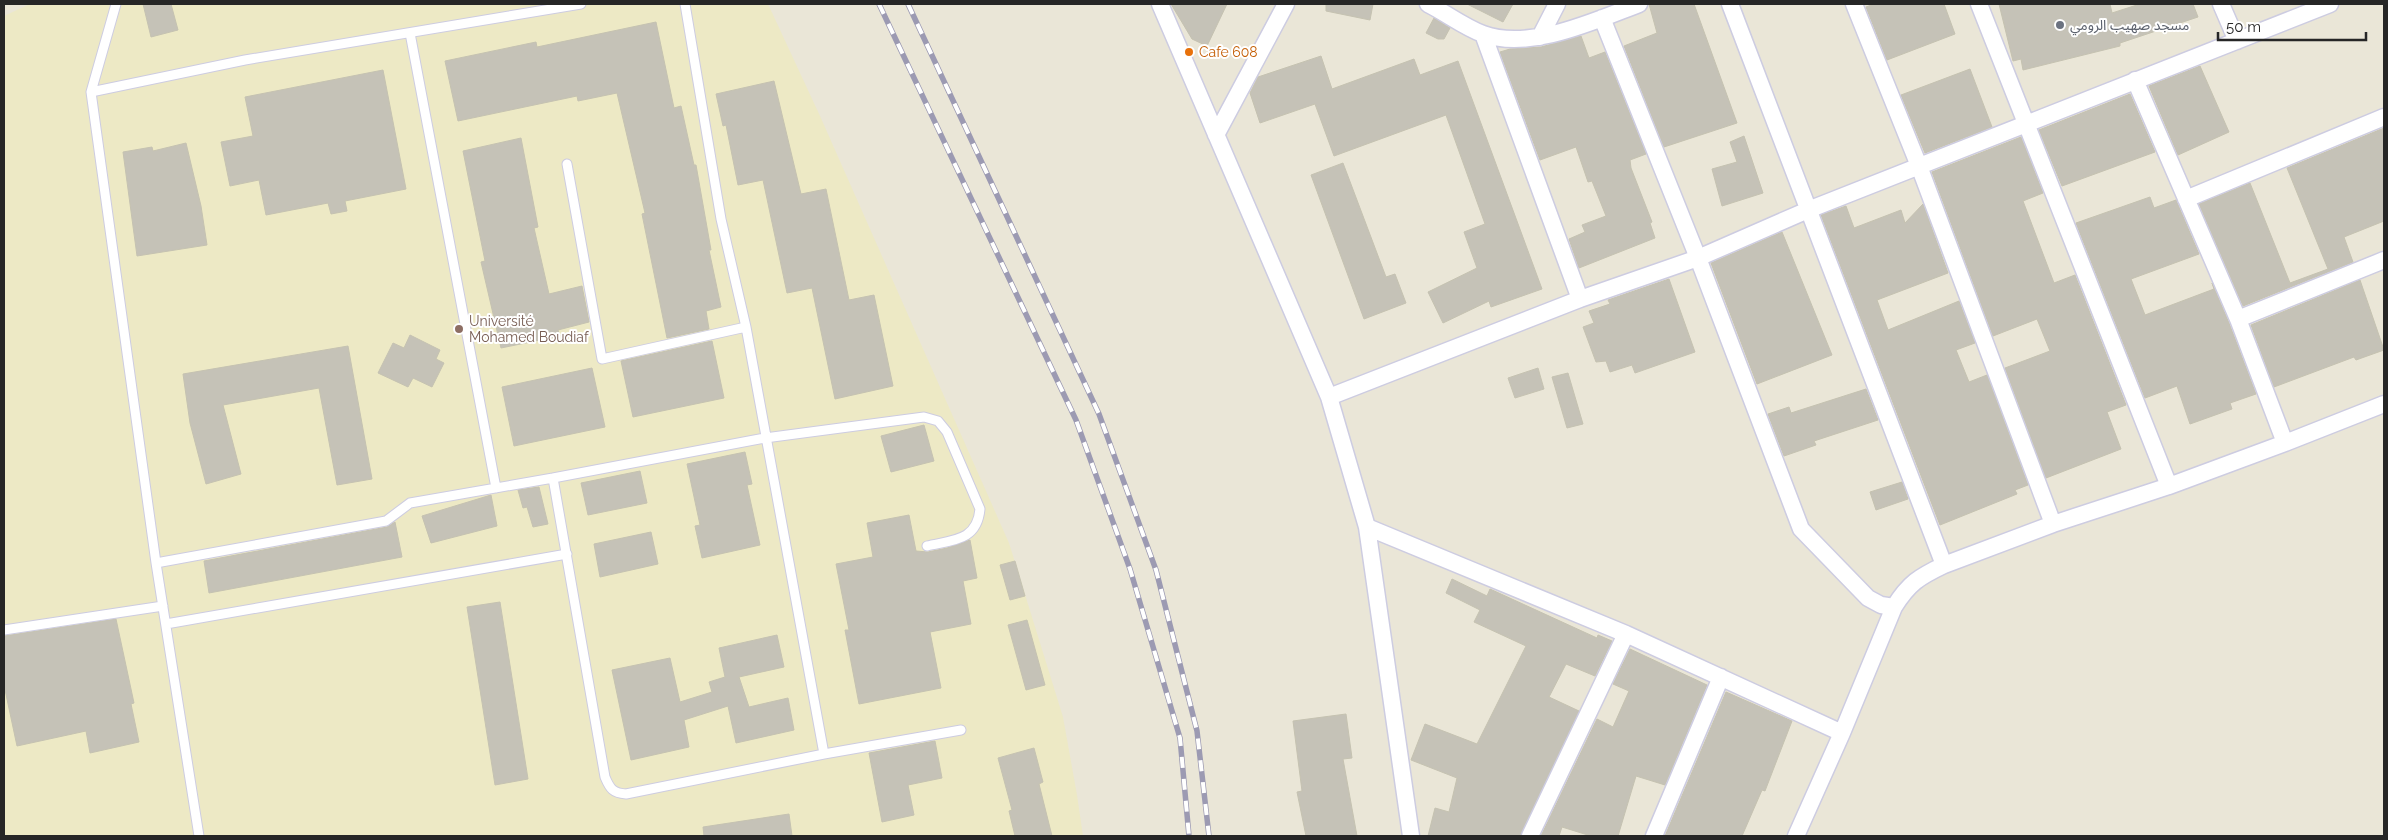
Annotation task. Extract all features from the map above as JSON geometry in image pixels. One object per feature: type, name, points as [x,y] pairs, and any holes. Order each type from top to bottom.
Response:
[{"type":"street","points":[[1160,4],[1329,397],[1367,527],[1411,836]]},
{"type":"street","points":[[1216,135],[1286,4]]},
{"type":"street","points":[[1428,4],[1483,34],[1517,40],[1540,37],[1602,18],[1639,4]]},
{"type":"street","points":[[1540,37],[1556,4]]},
{"type":"street","points":[[1730,4],[1944,565]]},
{"type":"street","points":[[1854,4],[1919,166],[2053,524]]},
{"type":"street","points":[[1980,4],[2169,486]]},
{"type":"street","points":[[2221,4],[2237,41]]},
{"type":"street","points":[[1329,397],[1580,300],[1698,258],[1808,210],[2026,122],[2330,4]]},
{"type":"street","points":[[1602,18],[1698,258],[1801,529],[1868,598],[1881,606],[1894,607]]},
{"type":"street","points":[[1483,34],[1580,300]]},
{"type":"street","points":[[2135,80],[2238,320],[2285,442]]},
{"type":"street","points":[[2186,199],[2384,117]]},
{"type":"street","points":[[2238,320],[2384,260]]},
{"type":"street","points":[[1796,836],[1842,733],[1894,607],[1905,589],[1918,577],[1944,565],[2053,524],[2169,486],[2384,404]]},
{"type":"street","points":[[1367,527],[1626,634],[1842,733]]},
{"type":"street","points":[[1530,836],[1626,634]]},
{"type":"street","points":[[1654,836],[1721,677]]},
{"type":"lane","points":[[116,4],[91,92],[156,563],[200,836]]},
{"type":"lane","points":[[91,92],[245,60],[581,4]]},
{"type":"lane","points":[[685,4],[722,219],[746,327],[824,754]]},
{"type":"lane","points":[[410,33],[496,488]]},
{"type":"lane","points":[[567,164],[602,359],[746,327]]},
{"type":"lane","points":[[156,563],[386,521],[410,503],[766,438],[924,417],[938,421],[947,432],[980,509],[979,522],[973,532],[963,537],[927,546]]},
{"type":"lane","points":[[553,478],[605,777],[610,788],[615,793],[626,794],[824,754],[961,730]]},
{"type":"lane","points":[[166,624],[567,554]]},
{"type":"lane","points":[[4,630],[163,606]]},
{"type":"shaded area","name":"Université Mohamed Boudiaf","points":[[30,4],[768,4],[820,116],[1009,543],[1063,717],[1083,836],[4,836],[4,16]]},
{"type":"building","points":[[143,4],[171,4],[178,30],[151,37]]},
{"type":"building","points":[[1171,4],[1227,4],[1207,46],[1192,39]]},
{"type":"building","points":[[1326,4],[1373,4],[1370,20],[1326,11]]},
{"type":"building","points":[[1467,4],[1513,4],[1503,22]]},
{"type":"building","points":[[1649,4],[1694,4],[1737,123],[1664,147],[1624,46],[1657,33]]},
{"type":"building","points":[[1874,4],[1944,4],[1955,34],[1887,60],[1866,7]]},
{"type":"building","name":"مسجد صهيب الرومي","points":[[1999,4],[2110,4],[2112,13],[2140,4],[2193,4],[2198,17],[2120,43],[2120,46],[2023,70],[2021,59],[2013,61]]},
{"type":"building","points":[[1434,18],[1450,28],[1444,39],[1438,39],[1426,33]]},
{"type":"building","points":[[656,22],[674,108],[681,106],[694,165],[696,165],[711,250],[709,250],[721,307],[706,311],[709,329],[667,338],[642,214],[645,213],[617,93],[578,101],[577,96],[458,121],[445,61],[536,42],[537,47]]},
{"type":"building","points":[[1581,36],[1589,58],[1605,52],[1646,154],[1630,160],[1631,168],[1652,222],[1650,223],[1655,238],[1579,268],[1569,239],[1585,232],[1582,225],[1606,216],[1592,181],[1588,182],[1576,147],[1540,160],[1500,52],[1510,49],[1541,47]]},
{"type":"building","points":[[1321,56],[1332,89],[1414,59],[1420,75],[1458,61],[1542,289],[1491,307],[1489,301],[1443,323],[1428,292],[1477,268],[1464,232],[1485,224],[1446,115],[1334,156],[1315,104],[1260,123],[1250,93],[1258,77]]},
{"type":"building","points":[[2200,66],[2229,132],[2178,155],[2149,86]]},
{"type":"building","points":[[1970,69],[1992,127],[1925,153],[1901,95]]},
{"type":"building","points":[[383,70],[406,189],[345,201],[347,211],[331,214],[328,203],[266,215],[259,180],[230,186],[221,142],[253,136],[245,97]]},
{"type":"building","points":[[774,81],[801,194],[826,189],[849,300],[874,295],[893,386],[835,399],[812,288],[787,293],[763,180],[738,185],[726,125],[723,126],[716,94]]},
{"type":"building","points":[[2130,94],[2155,152],[2062,186],[2039,130]]},
{"type":"building","points":[[2384,128],[2384,221],[2344,237],[2353,262],[2243,306],[2199,204],[2250,183],[2290,283],[2328,269],[2287,168]]},
{"type":"building","points":[[1744,136],[1763,193],[1722,206],[1712,169],[1737,162],[1730,142]]},
{"type":"building","points":[[2021,137],[2043,193],[2023,201],[2054,283],[2075,275],[2126,405],[2107,412],[2121,449],[2046,478],[2005,368],[2050,351],[2037,319],[1993,336],[1932,172]]},
{"type":"building","points":[[521,138],[538,227],[534,228],[549,294],[582,286],[589,322],[558,330],[560,336],[501,348],[481,262],[485,261],[463,151]]},
{"type":"building","points":[[186,143],[201,206],[207,245],[137,256],[123,152],[152,147],[153,151]]},
{"type":"building","points":[[1343,163],[1386,277],[1395,274],[1406,303],[1364,319],[1311,175]]},
{"type":"building","points":[[2150,197],[2154,208],[2176,200],[2199,254],[2131,279],[2145,315],[2214,289],[2212,283],[2256,394],[2230,403],[2232,409],[2190,424],[2177,386],[2145,398],[2076,223]]},
{"type":"building","points":[[1923,204],[1948,273],[1877,300],[1888,330],[1959,301],[1975,343],[1956,350],[1969,382],[1987,375],[2028,485],[2015,490],[2017,494],[1940,525],[1821,215],[1846,206],[1854,228],[1901,210],[1905,223]]},
{"type":"building","points":[[1782,232],[1832,355],[1757,384],[1711,263]]},
{"type":"building","points":[[1669,279],[1695,352],[1635,373],[1632,365],[1610,372],[1606,361],[1596,362],[1583,327],[1594,323],[1589,311],[1610,304],[1608,300]]},
{"type":"building","points":[[2360,280],[2384,350],[2356,360],[2354,357],[2274,387],[2251,325]]},
{"type":"building","points":[[410,335],[440,350],[436,359],[444,363],[432,387],[413,378],[408,387],[378,373],[393,343],[404,348]]},
{"type":"building","points":[[712,341],[724,398],[633,417],[621,361]]},
{"type":"building","points":[[348,346],[372,479],[337,485],[319,388],[223,405],[241,474],[206,484],[190,423],[183,374]]},
{"type":"building","points":[[592,368],[605,427],[514,446],[502,387]]},
{"type":"building","points":[[1538,368],[1544,389],[1515,398],[1508,378]]},
{"type":"building","points":[[1568,373],[1583,424],[1567,428],[1552,377]]},
{"type":"building","points":[[1866,389],[1878,420],[1814,441],[1816,445],[1784,456],[1768,414],[1789,407],[1791,413]]},
{"type":"building","points":[[924,425],[934,461],[891,472],[881,436]]},
{"type":"building","points":[[745,452],[752,484],[747,485],[760,545],[702,558],[695,526],[700,525],[687,464]]},
{"type":"building","points":[[640,471],[647,503],[588,515],[581,483]]},
{"type":"building","points":[[1902,482],[1908,499],[1876,510],[1870,492]]},
{"type":"building","points":[[539,487],[548,524],[533,527],[527,507],[523,508],[518,490]]},
{"type":"building","points":[[491,495],[497,526],[431,543],[422,516]]},
{"type":"building","points":[[909,515],[916,551],[928,552],[970,540],[977,578],[963,581],[971,624],[930,632],[941,688],[859,704],[845,630],[849,630],[836,564],[873,557],[867,523]]},
{"type":"building","points":[[395,522],[402,557],[209,593],[204,561],[387,527]]},
{"type":"building","points":[[651,532],[658,564],[600,577],[594,544]]},
{"type":"building","points":[[1015,561],[1025,596],[1010,600],[1000,565]]},
{"type":"building","points":[[1452,579],[1487,596],[1490,589],[1597,638],[1598,635],[1612,641],[1595,676],[1566,664],[1549,697],[1579,711],[1520,836],[1428,836],[1435,808],[1449,812],[1457,778],[1411,760],[1425,724],[1477,744],[1526,646],[1474,622],[1480,610],[1446,593]]},
{"type":"building","points":[[500,602],[528,779],[495,785],[467,607]]},
{"type":"building","points":[[116,619],[134,703],[131,704],[139,742],[90,753],[86,731],[17,746],[4,685],[4,636]]},
{"type":"building","points":[[1027,620],[1045,685],[1026,690],[1008,625]]},
{"type":"building","points":[[777,635],[784,667],[739,677],[749,707],[788,698],[794,730],[736,743],[728,706],[684,720],[689,747],[631,760],[612,670],[670,658],[680,702],[712,692],[709,682],[725,677],[719,648]]},
{"type":"building","points":[[1630,649],[1707,685],[1665,785],[1636,776],[1618,836],[1591,836],[1562,827],[1559,836],[1541,836],[1597,719],[1613,727],[1629,691],[1613,684]]},
{"type":"building","points":[[1726,692],[1792,721],[1765,791],[1762,790],[1742,836],[1665,836]]},
{"type":"building","points":[[1346,714],[1352,758],[1343,759],[1357,836],[1306,836],[1297,792],[1302,791],[1293,721]]},
{"type":"building","points":[[935,741],[942,778],[908,785],[914,815],[882,822],[869,753]]},
{"type":"building","points":[[1034,748],[1043,782],[1039,784],[1052,836],[1015,836],[1009,811],[1012,810],[998,758]]},
{"type":"building","points":[[789,814],[792,836],[704,836],[703,827]]},
{"type":"railway","points":[[879,4],[1076,420],[1130,569],[1180,738],[1189,836]]},
{"type":"railway","points":[[908,4],[1099,414],[1156,570],[1197,731],[1209,836]]},
{"type":"place","name":"مسجد صهيب الرومي","points":[[2060,25]]},
{"type":"place","name":"Cafe 608","points":[[1189,52]]},
{"type":"place","name":"Université Mohamed Boudiaf","points":[[459,329]]}]
